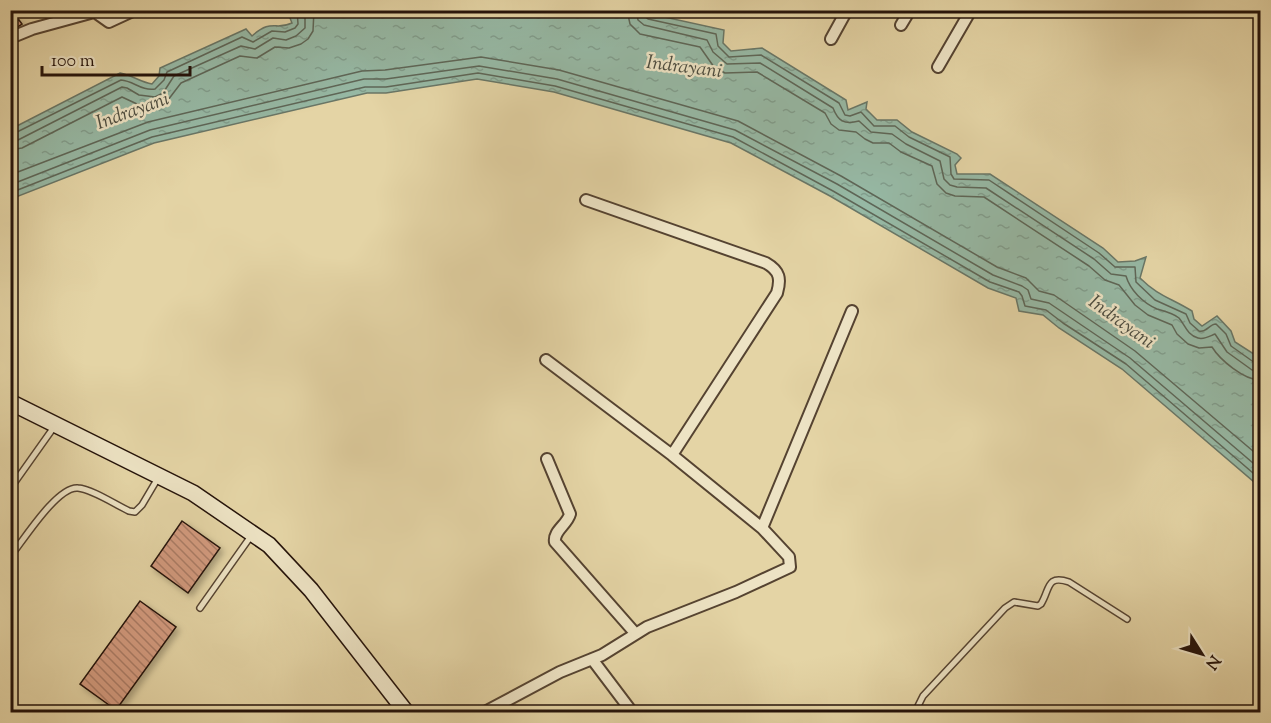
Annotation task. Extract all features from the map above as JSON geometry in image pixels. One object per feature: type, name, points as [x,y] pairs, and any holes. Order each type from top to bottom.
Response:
[{"type":"street","points":[[10,38],[93,11],[109,21],[135,10]]},
{"type":"street","points":[[831,39],[847,10]]},
{"type":"street","points":[[901,25],[909,10]]},
{"type":"street","points":[[938,67],[971,10]]},
{"type":"street","points":[[586,200],[766,263],[778,273],[780,282],[777,293],[672,455]]},
{"type":"street","points":[[762,528],[852,311]]},
{"type":"street","points":[[484,712],[560,672],[602,655],[635,633],[667,617],[736,592],[790,567],[789,557],[762,528],[672,455],[546,360]]},
{"type":"street","points":[[15,405],[193,493],[269,545],[311,590],[406,712]]},
{"type":"street","points":[[546,459],[570,514],[567,522],[556,534],[555,542],[635,633]]},
{"type":"street","points":[[592,659],[632,712]]},
{"type":"lane","points":[[10,489],[56,424]]},
{"type":"lane","points":[[10,556],[52,504],[72,488],[81,488],[135,512],[142,505],[159,476]]},
{"type":"lane","points":[[200,608],[252,534]]},
{"type":"lane","points":[[915,712],[923,696],[1005,608],[1014,602],[1038,606],[1041,604],[1046,589],[1055,580],[1069,582],[1127,620]]},
{"type":"water","name":"Indrayani","points":[[293,11],[637,11],[724,30],[723,43],[731,51],[762,48],[846,100],[848,110],[867,102],[866,109],[877,120],[897,120],[912,132],[957,154],[961,158],[955,165],[957,174],[990,174],[1103,248],[1118,262],[1135,261],[1146,257],[1140,278],[1159,293],[1192,311],[1194,319],[1202,326],[1217,316],[1231,331],[1235,342],[1257,356],[1260,361],[1260,487],[1122,369],[1043,315],[1019,311],[1016,298],[988,288],[830,196],[731,143],[554,92],[477,79],[386,93],[367,93],[154,143],[11,199],[11,129],[120,73],[152,84],[159,76],[160,68],[246,29],[252,36],[269,26],[292,23],[290,18]]},
{"type":"building","points":[[10,14],[22,24],[10,32]]},
{"type":"building","points":[[182,521],[220,548],[188,593],[151,566]]},
{"type":"building","points":[[140,601],[176,627],[116,710],[80,684]]}]
